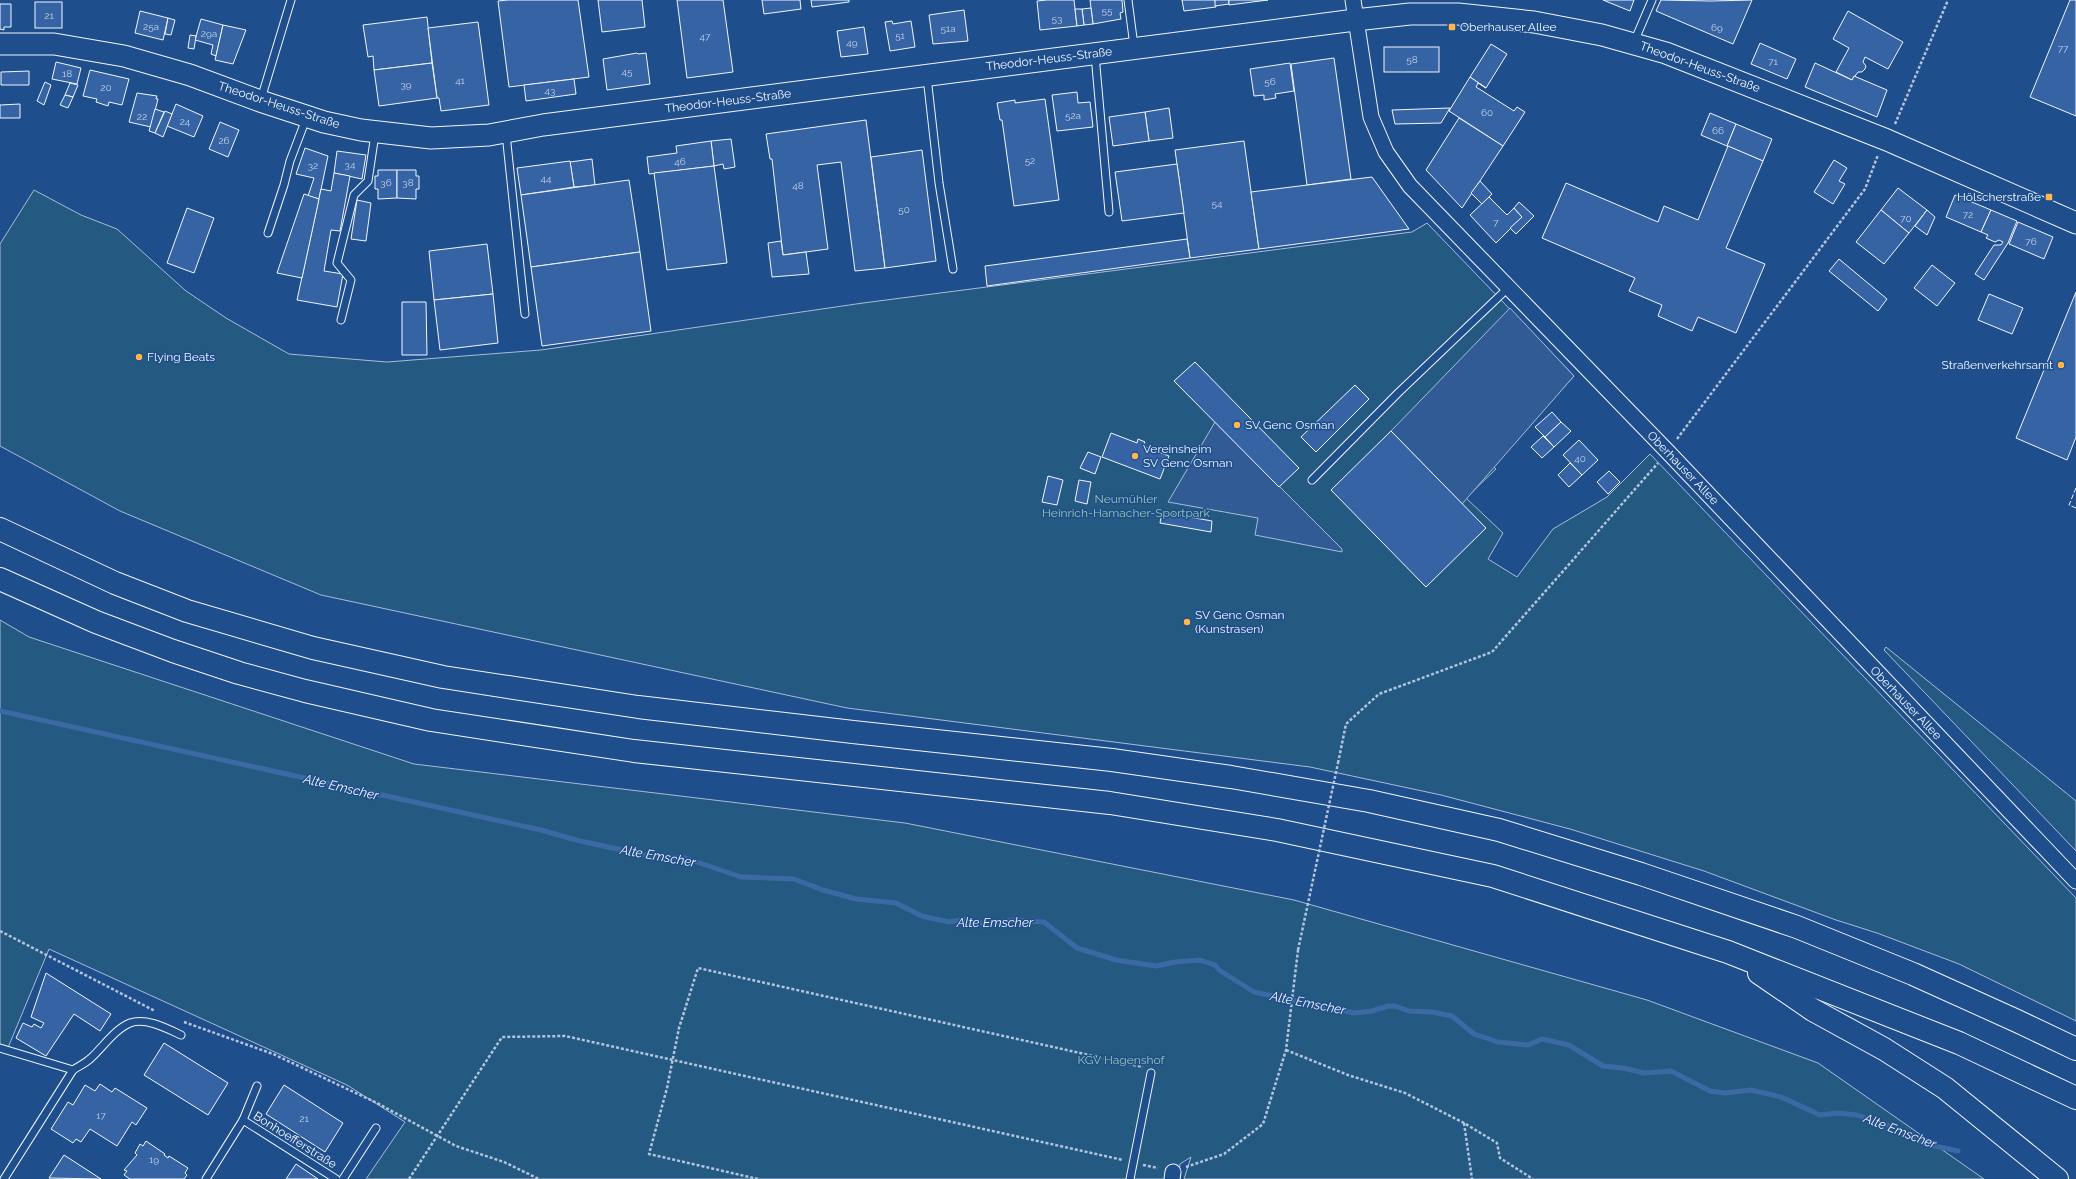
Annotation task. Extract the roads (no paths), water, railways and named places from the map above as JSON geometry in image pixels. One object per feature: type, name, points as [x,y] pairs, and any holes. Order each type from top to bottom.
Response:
[{"type":"highway","points":[[0,529],[114,583],[187,611],[313,648],[443,676],[638,707],[1112,760],[1231,777],[1369,801],[1499,830],[1641,874],[1797,927],[1913,974],[2017,1020],[2076,1049]]},
{"type":"highway","points":[[0,579],[96,622],[195,658],[305,691],[431,720],[634,752],[1110,803],[1277,830],[1493,876],[1728,952],[1959,1043],[2076,1098]]},
{"type":"highway","points":[[1728,952],[1813,1010],[1884,1049],[1945,1088],[2057,1179]]},
{"type":"street","name":"Theodor-Heuss-Straße","points":[[0,44],[54,44],[124,56],[190,75],[260,101],[324,122],[375,132],[431,138],[489,135],[543,124],[1134,48],[1354,10],[1410,14],[1458,14],[1534,22],[1602,35],[1666,53],[1887,140],[2076,223]]},
{"type":"street","name":"Oberhauser Allee","points":[[1354,10],[1371,117],[1386,152],[1410,186],[1668,452],[2076,881]]},
{"type":"lane","points":[[260,101],[291,0]]},
{"type":"lane","points":[[1128,0],[1134,48]]},
{"type":"lane","points":[[1634,44],[1652,0]]},
{"type":"lane","points":[[1095,53],[1108,212]]},
{"type":"lane","points":[[926,75],[939,183],[953,269]]},
{"type":"lane","points":[[268,234],[290,161],[307,116]]},
{"type":"lane","points":[[506,131],[526,314]]},
{"type":"lane","points":[[341,320],[351,280],[337,263],[354,195],[368,181],[375,132]]},
{"type":"lane","points":[[1312,480],[1398,393],[1509,287]]},
{"type":"lane","points":[[4,1179],[73,1070],[90,1060],[118,1032],[131,1022],[144,1022],[159,1025],[181,1035]]},
{"type":"lane","points":[[0,1048],[73,1070]]},
{"type":"lane","points":[[1130,1179],[1151,1073]]},
{"type":"lane","name":"Bonhoefferstraße","points":[[206,1179],[243,1120],[257,1086]]},
{"type":"lane","name":"Bonhoefferstraße","points":[[243,1120],[336,1179]]},
{"type":"lane","name":"Bonhoefferstraße","points":[[343,1179],[376,1128]]},
{"type":"waterway","name":"Alte Emscher","points":[[0,711],[541,830],[576,840],[654,857],[685,858],[741,877],[794,879],[823,890],[856,899],[896,903],[922,916],[949,922],[965,919],[984,924],[1014,920],[1044,922],[1077,948],[1116,960],[1156,966],[1175,962],[1200,960],[1215,965],[1219,970],[1254,992],[1354,1013],[1395,1006],[1409,1011],[1432,1012],[1452,1016],[1474,1034],[1498,1042],[1528,1045],[1542,1039],[1569,1045],[1603,1066],[1623,1068],[1644,1073],[1671,1071],[1710,1091],[1725,1093],[1751,1090],[1781,1097],[1820,1115],[1837,1113],[1857,1115],[1890,1126],[1925,1144],[1958,1151]]},
{"type":"place","name":"Oberhauser Allee","points":[[1452,27]]},
{"type":"place","name":"Hölscherstraße","points":[[2049,197]]},
{"type":"place","name":"Flying Beats","points":[[139,357]]},
{"type":"place","name":"Straßenverkehrsamt","points":[[2061,365]]},
{"type":"place","name":"SV Genc Osman","points":[[1237,425]]},
{"type":"place","name":"Vereinsheim SV Genc Osman","points":[[1135,456]]},
{"type":"place","name":"SV Genc Osman (Kunstrasen)","points":[[1187,622]]},
{"type":"park label","name":"Neumühler Heinrich-Hamacher-Sportpark","points":[[1126,506]]},
{"type":"park label","name":"KGV Hagenshof","points":[[1121,1060]]}]
